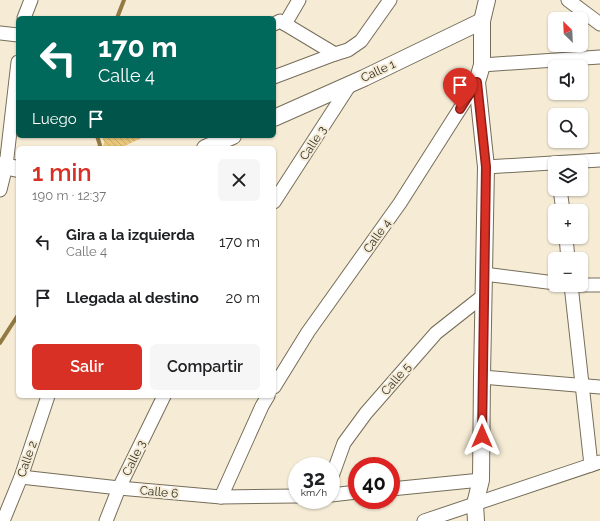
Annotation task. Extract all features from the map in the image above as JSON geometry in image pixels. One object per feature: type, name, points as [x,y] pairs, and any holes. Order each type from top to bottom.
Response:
[{"type":"street","points":[[25,16],[30,0]]},
{"type":"street","points":[[299,0],[280,24],[335,54]]},
{"type":"street","points":[[276,76],[348,50],[361,41],[390,0]]},
{"type":"street","points":[[476,521],[475,504],[481,480],[486,167],[477,82],[482,65],[482,21],[487,0]]},
{"type":"street","points":[[568,0],[600,24]]},
{"type":"street","name":"Calle 1","points":[[276,117],[351,84],[482,21]]},
{"type":"street","points":[[0,33],[16,35]]},
{"type":"street","points":[[482,65],[600,57]]},
{"type":"street","name":"Calle 4","points":[[276,384],[308,332],[400,203],[477,82]]},
{"type":"street","points":[[0,190],[8,166],[16,83]]},
{"type":"street","name":"Calle 3","points":[[276,199],[351,84]]},
{"type":"street","points":[[210,146],[228,138]]},
{"type":"street","points":[[588,161],[600,160]]},
{"type":"street","points":[[486,167],[548,163]]},
{"type":"street","points":[[484,274],[548,282]]},
{"type":"street","points":[[588,285],[600,285]]},
{"type":"street","points":[[424,521],[595,464],[582,385],[571,292]]},
{"type":"street","name":"Calle 5","points":[[339,457],[344,443],[366,413],[436,332],[483,296]]},
{"type":"street","points":[[482,377],[600,387]]},
{"type":"street","name":"Calle 2","points":[[3,521],[21,477],[47,398]]},
{"type":"street","name":"Calle 3","points":[[106,521],[119,488],[163,398]]},
{"type":"street","points":[[221,497],[267,398]]},
{"type":"street","name":"Calle 6","points":[[21,477],[221,497],[288,496]]},
{"type":"street","points":[[400,488],[481,480]]},
{"type":"building","points":[[103,138],[142,138],[124,146],[103,146]]},
{"type":"waterway","points":[[118,16],[124,0]]},
{"type":"waterway","points":[[98,138],[100,146]]},
{"type":"waterway","points":[[0,343],[16,318]]},
{"type":"route","points":[[460,109],[477,82],[486,167],[482,436]]}]
